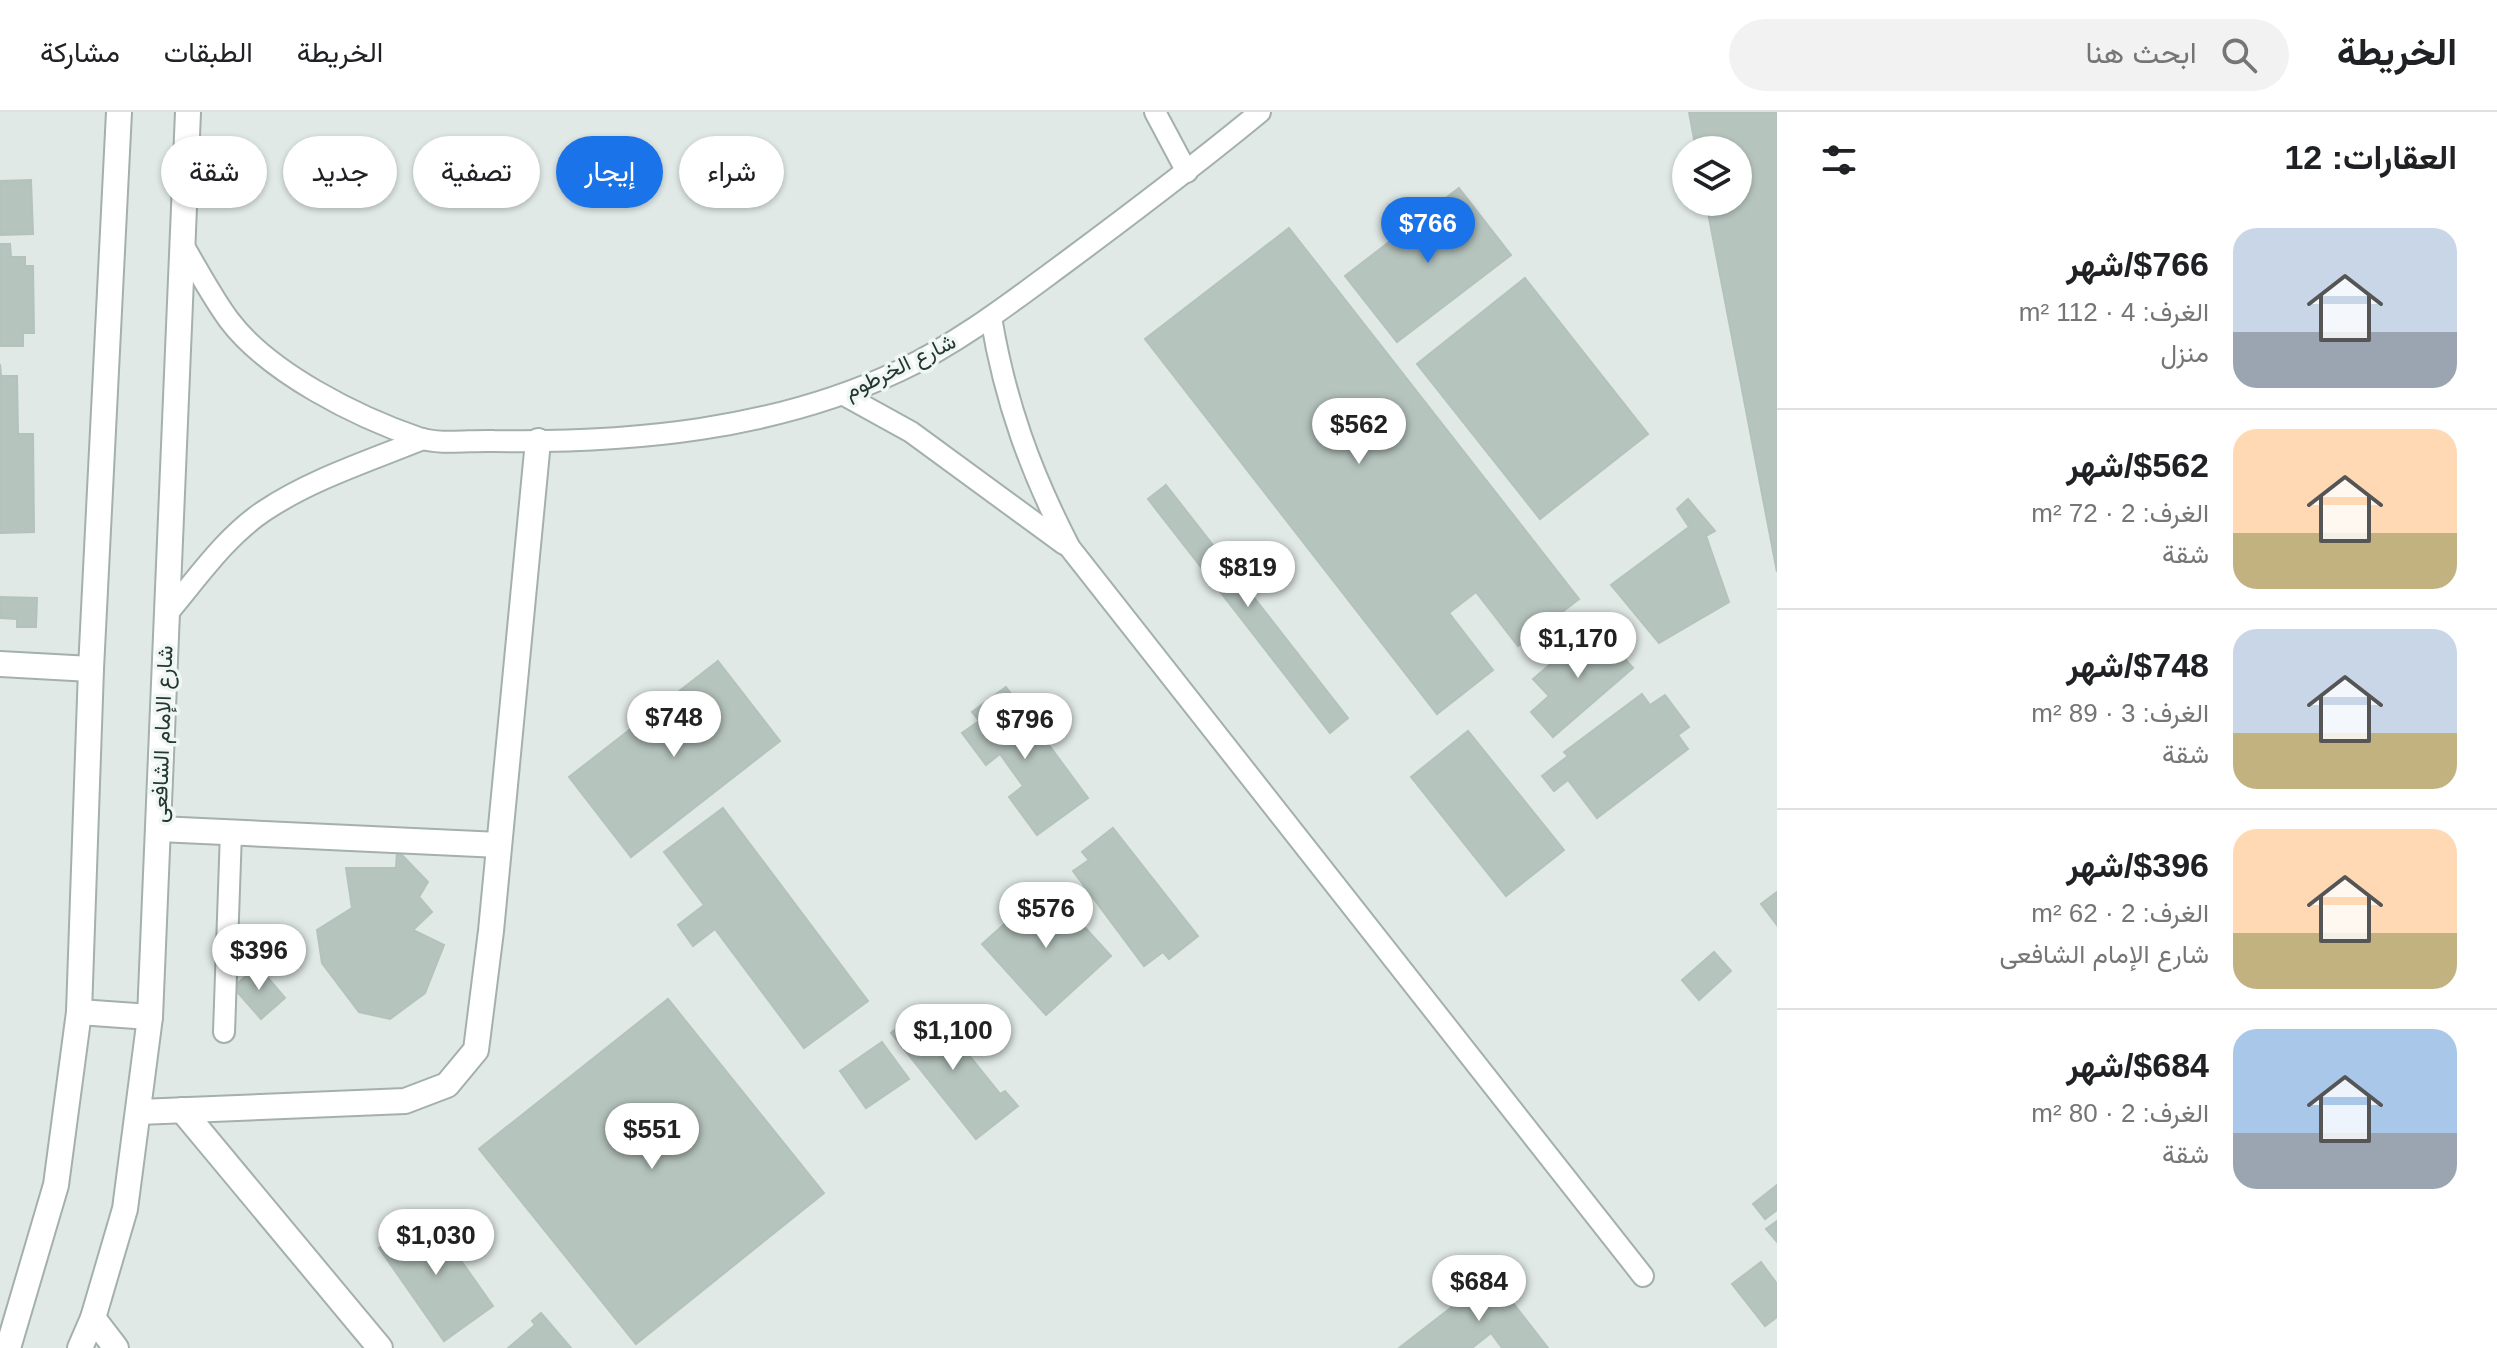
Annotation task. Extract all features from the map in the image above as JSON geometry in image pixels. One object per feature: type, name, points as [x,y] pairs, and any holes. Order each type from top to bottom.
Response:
[{"type":"street","points":[[8,1348],[56,1185],[79,1012],[91,669],[119,112]]},
{"type":"street","name":"شارع الإمام الشافعى","points":[[80,1348],[93,1318],[125,1209],[150,1017],[188,112]]},
{"type":"street","points":[[139,1112],[405,1101],[447,1085],[476,1050],[538,441]]},
{"type":"street","points":[[0,664],[91,669]]},
{"type":"street","points":[[159,829],[499,845]]},
{"type":"street","points":[[79,1012],[150,1017]]},
{"type":"street","points":[[182,1110],[380,1348]]},
{"type":"street","points":[[93,1318],[116,1348]]},
{"type":"lane","points":[[1155,112],[1187,172]]},
{"type":"lane","name":"شارع الخرطوم","points":[[183,245],[231,322],[282,369],[334,402],[423,439],[538,441],[670,435],[754,419],[844,395],[902,370],[991,317],[1187,172],[1260,112]]},
{"type":"lane","points":[[991,317],[1001,376],[1019,440],[1039,489],[1070,548],[1643,1276]]},
{"type":"lane","points":[[844,395],[911,432],[1070,548]]},
{"type":"lane","name":"شارع الخرطوم","points":[[166,615],[224,547],[262,512],[315,482],[423,439]]},
{"type":"lane","points":[[224,1032],[231,832]]},
{"type":"building","points":[[1689,112],[1777,112],[1777,572],[1709,216],[1752,216],[1752,136],[1693,136]]},
{"type":"building","points":[[31,180],[33,234],[0,235],[0,181]]},
{"type":"building","points":[[1459,188],[1511,255],[1397,342],[1345,276]]},
{"type":"building","points":[[1289,228],[1579,599],[1518,646],[1476,592],[1449,613],[1493,670],[1437,714],[1145,339]]},
{"type":"building","points":[[0,244],[10,244],[11,257],[25,257],[25,266],[33,266],[34,333],[23,333],[23,346],[0,346]]},
{"type":"building","points":[[1525,278],[1648,434],[1540,519],[1417,364]]},
{"type":"building","points":[[0,364],[1,376],[17,376],[18,434],[33,434],[34,532],[0,533]]},
{"type":"building","points":[[1166,485],[1348,718],[1330,733],[1148,499]]},
{"type":"building","points":[[1688,499],[1715,531],[1706,536],[1729,602],[1659,643],[1611,585],[1689,527],[1677,509]]},
{"type":"building","points":[[0,597],[37,598],[36,627],[17,627],[17,619],[1,618]]},
{"type":"building","points":[[1595,626],[1633,668],[1553,737],[1531,712],[1549,696],[1533,679]]},
{"type":"building","points":[[718,661],[780,741],[631,857],[569,777]]},
{"type":"building","points":[[1006,687],[1088,798],[1037,835],[1009,797],[1023,786],[1000,754],[986,765],[962,733],[979,721],[972,712]]},
{"type":"building","points":[[1642,694],[1650,705],[1665,695],[1689,727],[1678,735],[1688,749],[1597,818],[1568,780],[1554,791],[1542,776],[1568,756],[1564,752]]},
{"type":"building","points":[[1468,731],[1564,850],[1506,896],[1411,777]]},
{"type":"building","points":[[723,808],[868,1001],[804,1048],[715,929],[693,946],[678,925],[704,905],[664,852]]},
{"type":"building","points":[[1113,828],[1198,936],[1169,959],[1163,952],[1144,966],[1073,871],[1089,860],[1082,852]]},
{"type":"building","points":[[397,850],[428,882],[419,897],[432,912],[413,930],[444,945],[425,993],[390,1019],[359,1012],[322,963],[317,930],[352,908],[346,868],[396,868]]},
{"type":"building","points":[[1047,886],[1111,956],[1046,1015],[982,944]]},
{"type":"building","points":[[1777,892],[1777,925],[1761,904]]},
{"type":"building","points":[[1714,952],[1731,971],[1699,1000],[1682,980]]},
{"type":"building","points":[[258,966],[285,998],[261,1019],[233,987]]},
{"type":"building","points":[[668,999],[824,1193],[636,1344],[479,1149]]},
{"type":"building","points":[[937,1005],[948,1019],[943,1023],[1000,1094],[1005,1091],[1018,1106],[976,1139],[891,1033],[921,1009],[926,1015]]},
{"type":"building","points":[[882,1042],[909,1079],[866,1108],[840,1071]]},
{"type":"building","points":[[1777,1185],[1777,1210],[1765,1219],[1753,1204]]},
{"type":"building","points":[[428,1214],[493,1306],[444,1341],[379,1248]]},
{"type":"building","points":[[1777,1221],[1777,1242],[1766,1229]]},
{"type":"building","points":[[1761,1262],[1777,1284],[1777,1317],[1765,1326],[1732,1284]]},
{"type":"building","points":[[1492,1276],[1548,1348],[1502,1348],[1491,1333],[1472,1348],[1399,1348]]},
{"type":"building","points":[[541,1313],[571,1348],[508,1348],[535,1325],[532,1321]]}]
